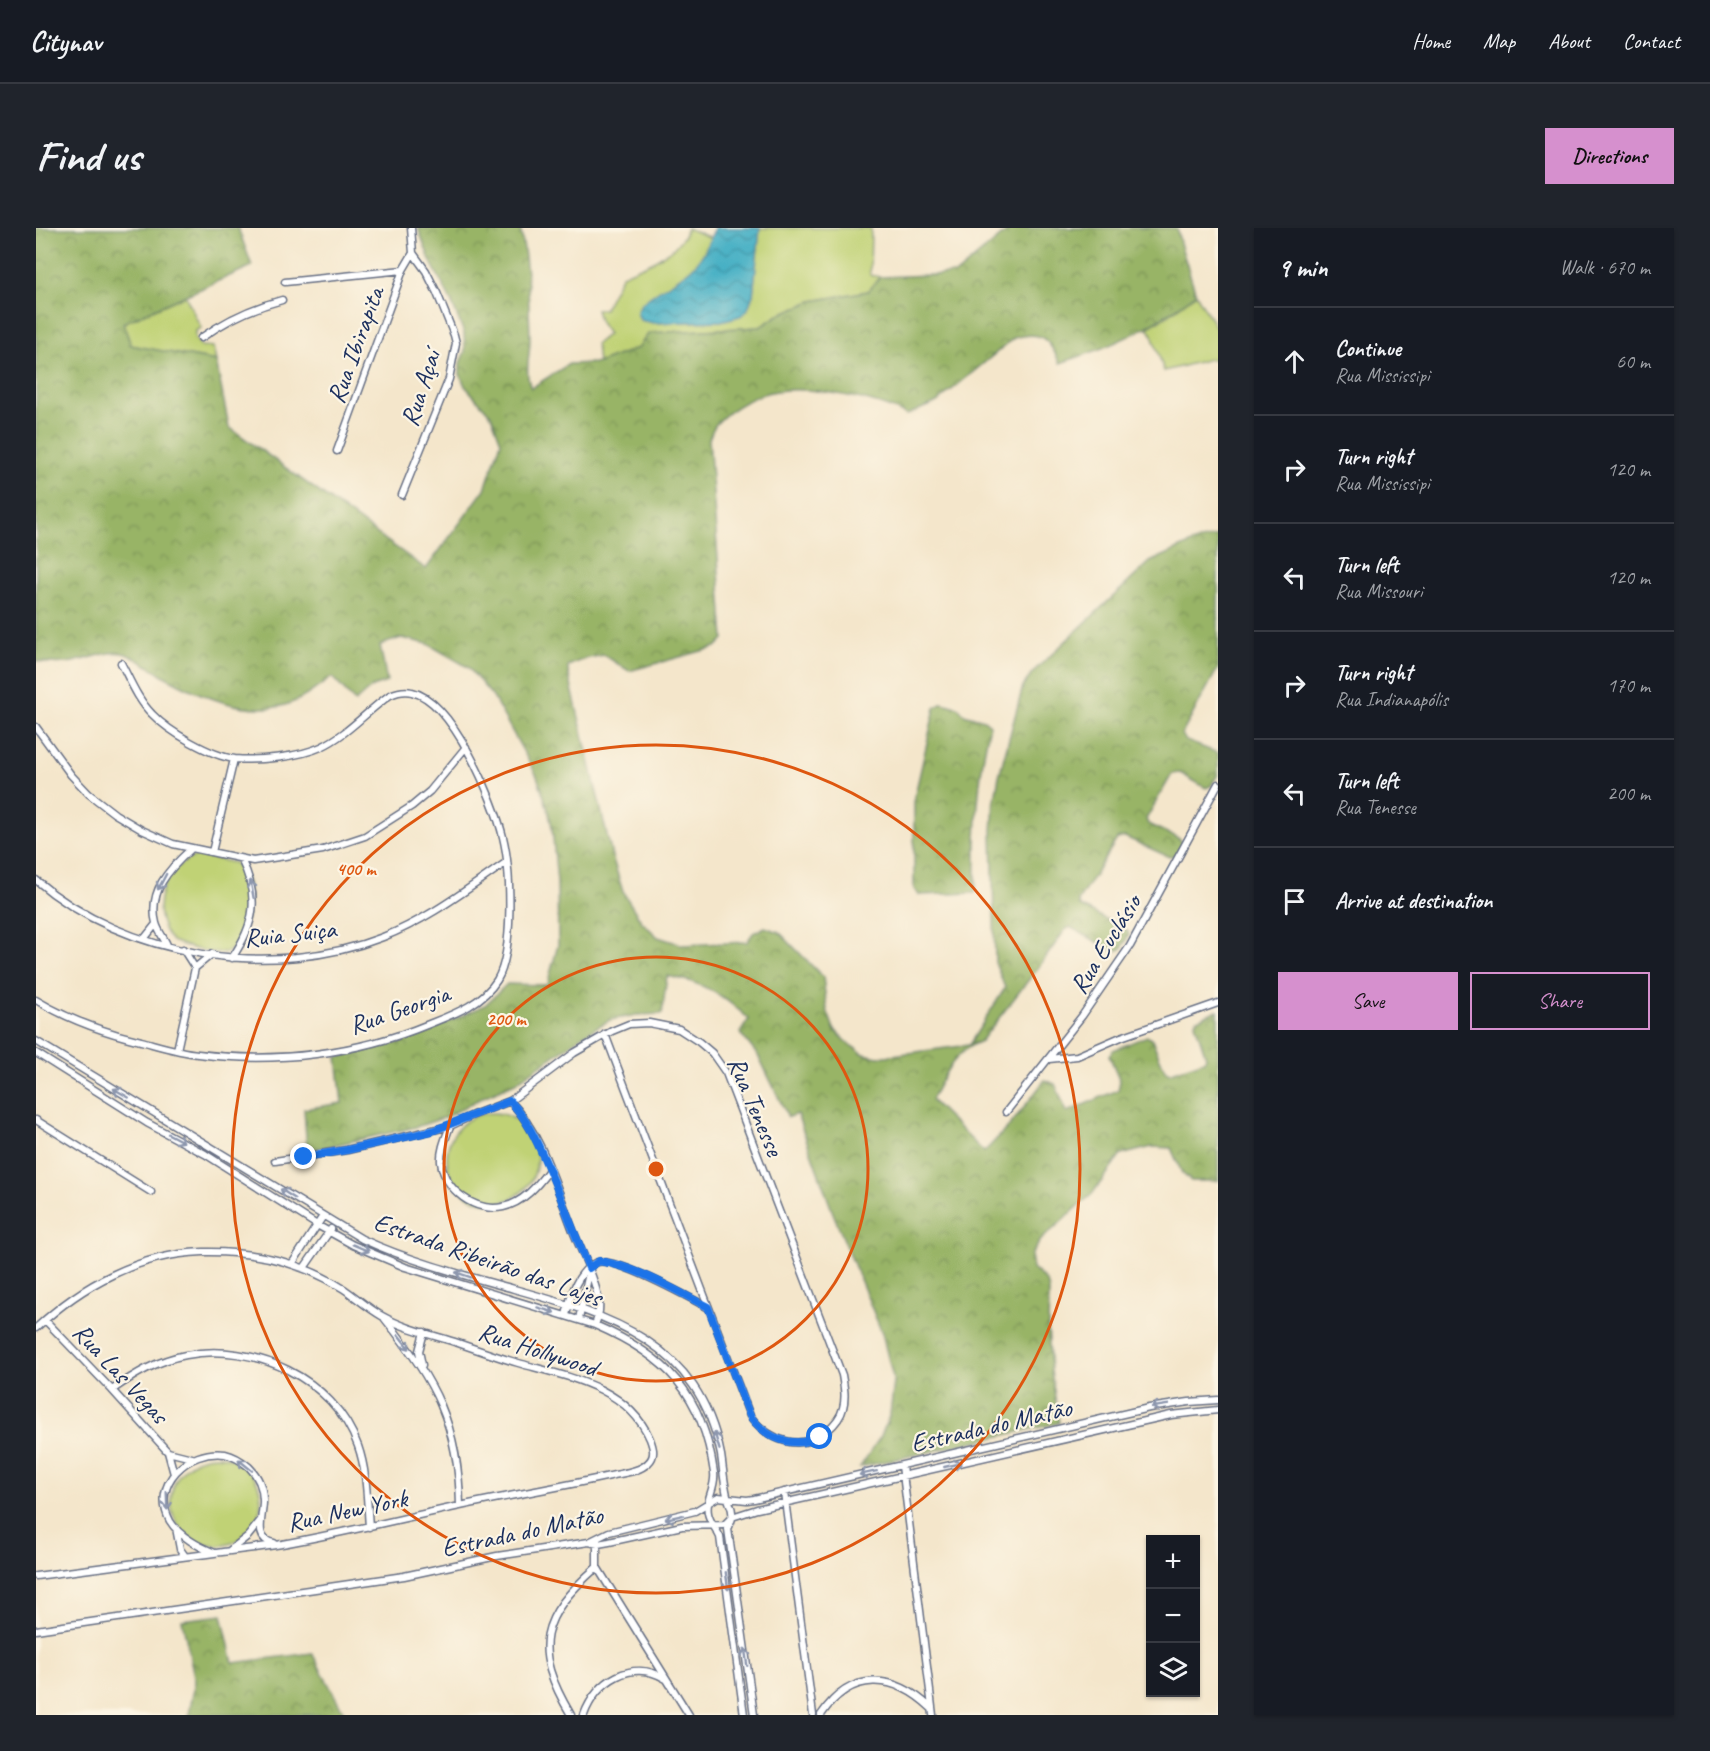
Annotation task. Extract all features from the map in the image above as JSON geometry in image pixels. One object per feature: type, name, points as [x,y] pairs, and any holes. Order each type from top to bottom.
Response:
[{"type":"street","name":"Rua Açaí","points":[[402,495],[449,380],[456,343],[437,293],[426,271],[413,253],[411,228]]},
{"type":"street","name":"Rua Ibirapita","points":[[337,451],[403,270],[413,253]]},
{"type":"street","points":[[285,282],[403,270]]},
{"type":"street","points":[[201,338],[243,313],[282,300]]},
{"type":"street","name":"Rua Georgia","points":[[36,1000],[69,1018],[103,1031],[177,1050],[222,1057],[263,1059],[301,1057],[398,1035],[453,1014],[478,1001],[497,979],[504,963],[509,905],[503,837],[494,809],[466,747],[431,703],[417,693],[399,691],[390,695],[341,735],[322,747],[288,756],[234,759],[205,748],[169,729],[151,713],[138,695],[121,663]]},
{"type":"street","points":[[36,727],[71,775],[89,794],[115,814],[142,830],[173,844],[253,861],[323,850],[365,836],[412,806],[430,791],[466,747]]},
{"type":"street","points":[[213,852],[234,759]]},
{"type":"street","name":"Rua Euclásio","points":[[1006,1112],[1082,1016],[1130,946],[1218,784]]},
{"type":"street","points":[[167,945],[156,924],[155,904],[159,887],[167,872],[191,849]]},
{"type":"street","points":[[232,958],[246,934],[254,907],[250,880],[241,859]]},
{"type":"street","name":"Ruia Suiça","points":[[36,880],[86,915],[144,939],[232,958],[262,960],[321,953],[382,937],[438,909],[507,862]]},
{"type":"street","points":[[144,939],[156,924]]},
{"type":"street","points":[[183,949],[195,968]]},
{"type":"street","points":[[177,1050],[195,968],[212,954]]},
{"type":"street","points":[[1049,1059],[1077,1056],[1121,1037],[1218,1003]]},
{"type":"street","name":"Rua Tenesse","points":[[275,1161],[347,1150],[450,1126],[510,1101],[574,1053],[622,1026],[639,1023],[679,1029],[712,1053],[726,1073],[842,1375],[845,1393],[843,1410],[833,1425],[820,1437],[809,1442],[793,1443],[781,1441],[758,1426],[750,1416],[708,1307]]},
{"type":"street","points":[[605,1034],[708,1307]]},
{"type":"street","name":"Estrada Ribeirão das Lajes","points":[[36,1041],[334,1223],[374,1244],[476,1279],[582,1308],[645,1338],[667,1356],[689,1381],[707,1410],[719,1444],[727,1499]]},
{"type":"street","name":"Estrada Ribeirão das Lajes","points":[[36,1053],[147,1123],[205,1154],[317,1225],[353,1245],[405,1267],[579,1319],[620,1335],[654,1357],[678,1381],[700,1417],[708,1441],[714,1475],[714,1486],[708,1503]]},
{"type":"street","points":[[510,1101],[524,1118],[549,1170],[589,1270],[597,1294],[599,1315],[595,1325]]},
{"type":"street","points":[[36,1120],[151,1192]]},
{"type":"street","points":[[450,1126],[442,1155],[444,1172],[451,1186],[475,1205],[490,1208],[503,1207],[517,1202],[532,1190],[549,1170]]},
{"type":"street","points":[[292,1264],[323,1216]]},
{"type":"street","points":[[304,1268],[334,1223]]},
{"type":"street","name":"Rua Hollywood","points":[[36,1328],[74,1296],[93,1284],[120,1271],[160,1258],[201,1252],[261,1257],[304,1268],[345,1290],[384,1318],[509,1360],[567,1376],[615,1396],[643,1426],[653,1452]]},
{"type":"street","points":[[566,1315],[579,1277],[599,1261],[611,1263],[651,1278],[708,1307]]},
{"type":"street","points":[[579,1319],[589,1270]]},
{"type":"street","name":"Rua Hollywood","points":[[384,1318],[423,1368],[447,1419],[460,1473],[460,1506]]},
{"type":"street","name":"Rua Las Vegas","points":[[45,1320],[168,1452],[174,1474]]},
{"type":"street","points":[[423,1332],[419,1351],[423,1368]]},
{"type":"street","points":[[112,1390],[158,1363],[184,1355],[210,1351],[263,1359],[289,1370],[326,1397],[339,1413],[358,1445],[366,1481],[369,1527]]},
{"type":"street","name":"Estrada do Matão","points":[[36,1630],[371,1582],[497,1556],[589,1542],[628,1527],[686,1515],[703,1508],[718,1497],[747,1500],[1149,1408],[1218,1400]]},
{"type":"street","name":"Estrada do Matão","points":[[732,1517],[757,1509],[1171,1415],[1218,1410]]},
{"type":"street","name":"Rua Las Vegas","points":[[168,1452],[192,1458]]},
{"type":"street","name":"Rua New York","points":[[36,1576],[227,1552],[369,1527],[634,1470],[648,1464],[653,1452]]},
{"type":"street","points":[[217,1553],[188,1539],[176,1528],[170,1521],[166,1503],[166,1491],[174,1474],[192,1458],[214,1453],[229,1455],[243,1461],[255,1474],[261,1485],[264,1501],[261,1517],[262,1535],[269,1542],[281,1544]]},
{"type":"street","points":[[902,1466],[932,1712]]},
{"type":"street","points":[[784,1492],[813,1715]]},
{"type":"street","points":[[727,1499],[732,1509],[728,1530],[754,1715]]},
{"type":"street","points":[[708,1503],[708,1516],[720,1537],[744,1715]]},
{"type":"street","points":[[227,1552],[248,1536],[261,1517]]},
{"type":"street","points":[[687,1713],[597,1567],[597,1540],[682,1526],[724,1525],[732,1517]]},
{"type":"street","points":[[176,1528],[180,1549],[185,1556]]},
{"type":"street","points":[[571,1715],[554,1686],[548,1663],[547,1638],[552,1618],[562,1602],[597,1567]]},
{"type":"street","points":[[584,1715],[595,1694],[613,1677],[626,1673],[648,1672],[669,1681]]},
{"type":"street","points":[[821,1715],[830,1701],[844,1690],[860,1683],[877,1680],[910,1690],[932,1712]]},
{"type":"green space","points":[[36,228],[238,228],[252,266],[123,323],[131,345],[216,361],[229,427],[426,569],[485,489],[501,442],[491,415],[465,386],[460,374],[460,363],[465,351],[464,333],[430,260],[418,228],[520,228],[528,283],[530,339],[528,370],[531,388],[569,364],[598,363],[638,348],[649,333],[760,327],[780,314],[812,301],[868,291],[880,277],[956,274],[1011,228],[1177,228],[1196,294],[1148,326],[1115,343],[1060,363],[1048,342],[1043,338],[1031,335],[1014,338],[937,402],[907,415],[862,399],[808,390],[769,392],[729,412],[716,425],[709,439],[724,639],[716,647],[629,671],[604,655],[584,659],[568,666],[612,856],[623,892],[641,921],[658,937],[683,945],[747,942],[753,933],[765,927],[779,932],[823,977],[827,1010],[834,1029],[850,1045],[864,1054],[878,1057],[969,1045],[1005,988],[995,962],[992,831],[999,776],[1023,686],[1034,671],[1150,562],[1194,542],[1218,536],[1218,668],[1182,734],[1186,741],[1218,753],[1218,774],[1211,786],[1206,788],[1180,773],[1172,774],[1146,819],[1148,824],[1180,839],[1182,845],[1174,856],[1167,856],[1125,837],[1117,839],[1078,901],[1080,906],[1127,930],[1129,935],[1121,949],[1114,951],[1070,927],[1065,930],[981,1041],[964,1051],[951,1065],[931,1100],[984,1152],[1011,1124],[1045,1080],[1055,1084],[1067,1112],[1118,1090],[1120,1081],[1109,1055],[1113,1050],[1147,1036],[1152,1040],[1165,1070],[1169,1073],[1204,1061],[1206,1057],[1195,1023],[1197,1019],[1218,1010],[1218,1181],[1191,1181],[1182,1173],[1171,1148],[1152,1147],[1121,1155],[1092,1194],[1041,1240],[1031,1255],[1033,1269],[1047,1282],[1049,1290],[1048,1327],[1051,1371],[1059,1423],[860,1467],[881,1436],[890,1414],[894,1382],[882,1333],[833,1213],[797,1114],[788,1117],[759,1057],[740,1033],[749,1019],[721,996],[691,982],[667,976],[662,1014],[637,1015],[610,1020],[590,1031],[515,1083],[446,1117],[416,1127],[307,1151],[304,1109],[342,1103],[337,1057],[402,1042],[485,1005],[507,984],[547,985],[558,945],[557,882],[548,809],[537,776],[493,697],[468,667],[428,644],[401,638],[380,645],[387,682],[372,687],[355,702],[332,677],[298,700],[270,708],[239,706],[208,697],[127,654],[106,654],[64,663],[36,661]]},
{"type":"green space","points":[[687,228],[711,238],[705,254],[694,268],[641,304],[653,323],[721,321],[753,295],[760,228],[871,228],[870,275],[880,277],[868,291],[812,301],[780,314],[761,327],[649,333],[638,348],[598,363],[596,344],[608,334],[599,321],[596,309],[604,309],[622,275],[652,262],[673,249],[684,236]]},
{"type":"green space","points":[[1196,294],[1218,331],[1218,359],[1164,371],[1151,332],[1147,328]]},
{"type":"green space","points":[[185,295],[201,328],[195,331],[195,339],[201,346],[213,347],[216,361],[131,346],[123,323]]},
{"type":"green space","points":[[942,703],[958,707],[964,714],[984,720],[990,725],[982,766],[978,806],[976,889],[975,893],[919,895],[914,889],[914,799],[935,708]]},
{"type":"green space","points":[[198,855],[235,863],[247,884],[249,895],[245,923],[238,942],[227,952],[207,952],[172,941],[164,929],[160,916],[159,904],[167,880],[185,861]]},
{"type":"green space","points":[[492,1113],[509,1117],[524,1126],[533,1141],[537,1158],[533,1175],[524,1190],[509,1199],[492,1203],[475,1199],[460,1190],[451,1175],[447,1158],[451,1141],[460,1126],[475,1117]]},
{"type":"green space","points":[[216,1456],[233,1459],[248,1469],[258,1484],[261,1501],[258,1518],[248,1533],[233,1543],[216,1546],[199,1543],[184,1533],[174,1518],[171,1501],[174,1484],[184,1469],[199,1459]]},
{"type":"green space","points":[[222,1615],[233,1663],[312,1653],[345,1715],[189,1715],[195,1681],[182,1620]]},
{"type":"water","points":[[714,228],[760,228],[753,295],[747,311],[740,316],[721,321],[653,323],[640,320],[637,312],[641,304],[693,267],[708,245]]},
{"type":"route","points":[[304,1157],[432,1131],[510,1101],[519,1110],[533,1133],[589,1268],[593,1263],[599,1261],[611,1263],[651,1278],[708,1307],[750,1416],[758,1426],[781,1441],[809,1442],[820,1437]]}]
